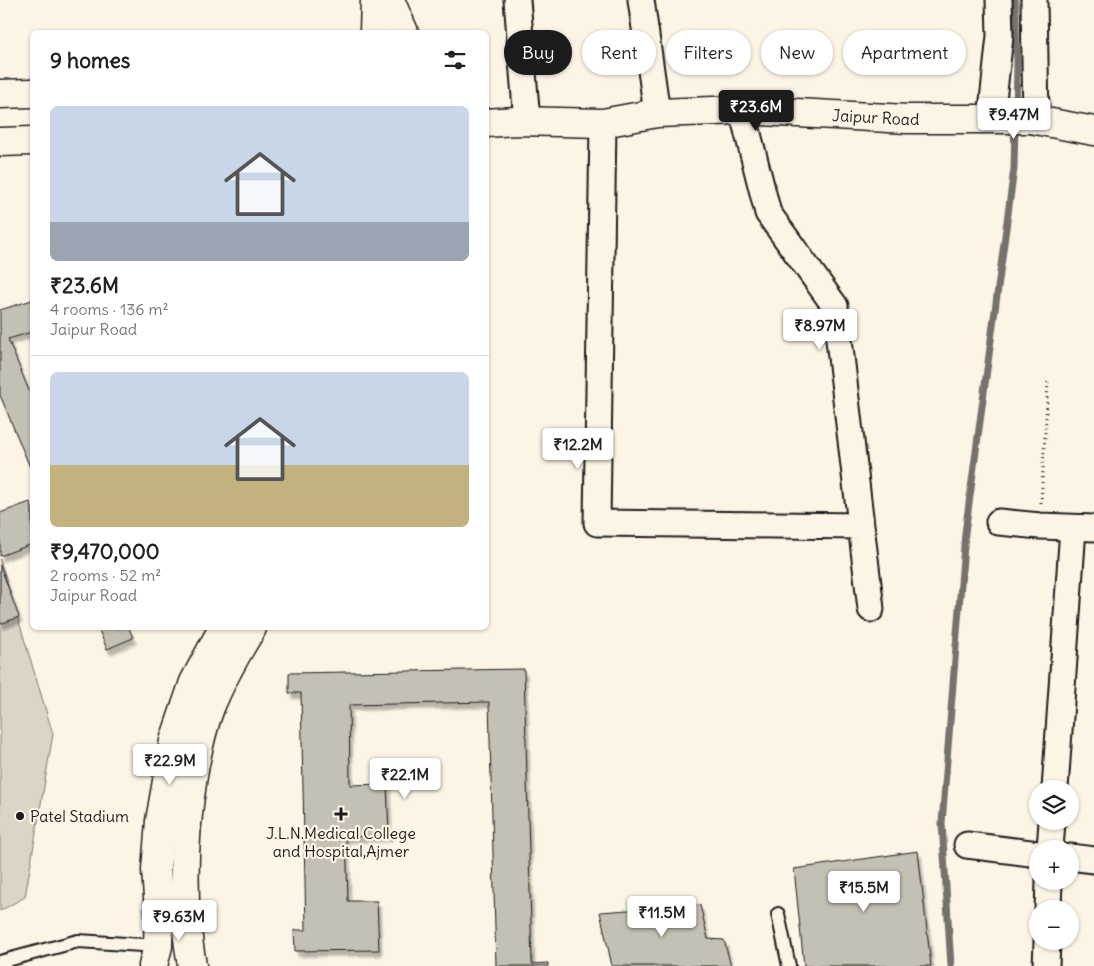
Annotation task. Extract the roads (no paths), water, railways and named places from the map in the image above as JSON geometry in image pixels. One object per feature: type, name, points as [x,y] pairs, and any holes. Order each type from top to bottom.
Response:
[{"type":"street","points":[[374,30],[375,0]]},
{"type":"street","points":[[390,0],[403,30]]},
{"type":"street","points":[[516,0],[521,121]]},
{"type":"street","points":[[641,0],[657,113]]},
{"type":"street","points":[[995,119],[1000,36],[999,0]]},
{"type":"street","points":[[1034,0],[1033,120],[1094,131]]},
{"type":"street","points":[[0,94],[30,93]]},
{"type":"street","points":[[742,110],[768,213],[835,306],[871,609]]},
{"type":"street","name":"Jaipur Road","points":[[489,123],[521,121],[603,123],[657,113],[742,110],[907,119],[1033,120]]},
{"type":"street","name":"Jaipur Road","points":[[489,111],[521,121]]},
{"type":"street","points":[[603,123],[597,523],[861,526]]},
{"type":"street","points":[[0,142],[30,141]]},
{"type":"street","points":[[999,522],[1084,528],[1055,780]]},
{"type":"street","points":[[156,956],[159,912],[156,870],[160,821],[174,741],[194,682],[222,630]]},
{"type":"street","points":[[192,966],[186,930],[185,857],[188,807],[197,753],[211,705],[251,630]]},
{"type":"street","points":[[967,846],[1029,853]]},
{"type":"street","points":[[1079,858],[1094,860]]},
{"type":"street","points":[[1046,966],[1047,950]]},
{"type":"lane","points":[[778,914],[789,966]]},
{"type":"lane","points":[[0,962],[78,940],[156,956]]},
{"type":"waterway","points":[[1015,0],[1016,113]]},
{"type":"waterway","points":[[951,966],[942,823],[965,533],[1014,169],[1015,123]]},
{"type":"place","name":"J.L.N.Medical College and Hospital,Ajmer","points":[[341,814]]},
{"type":"place","name":"Patel Stadium","points":[[20,816]]}]
